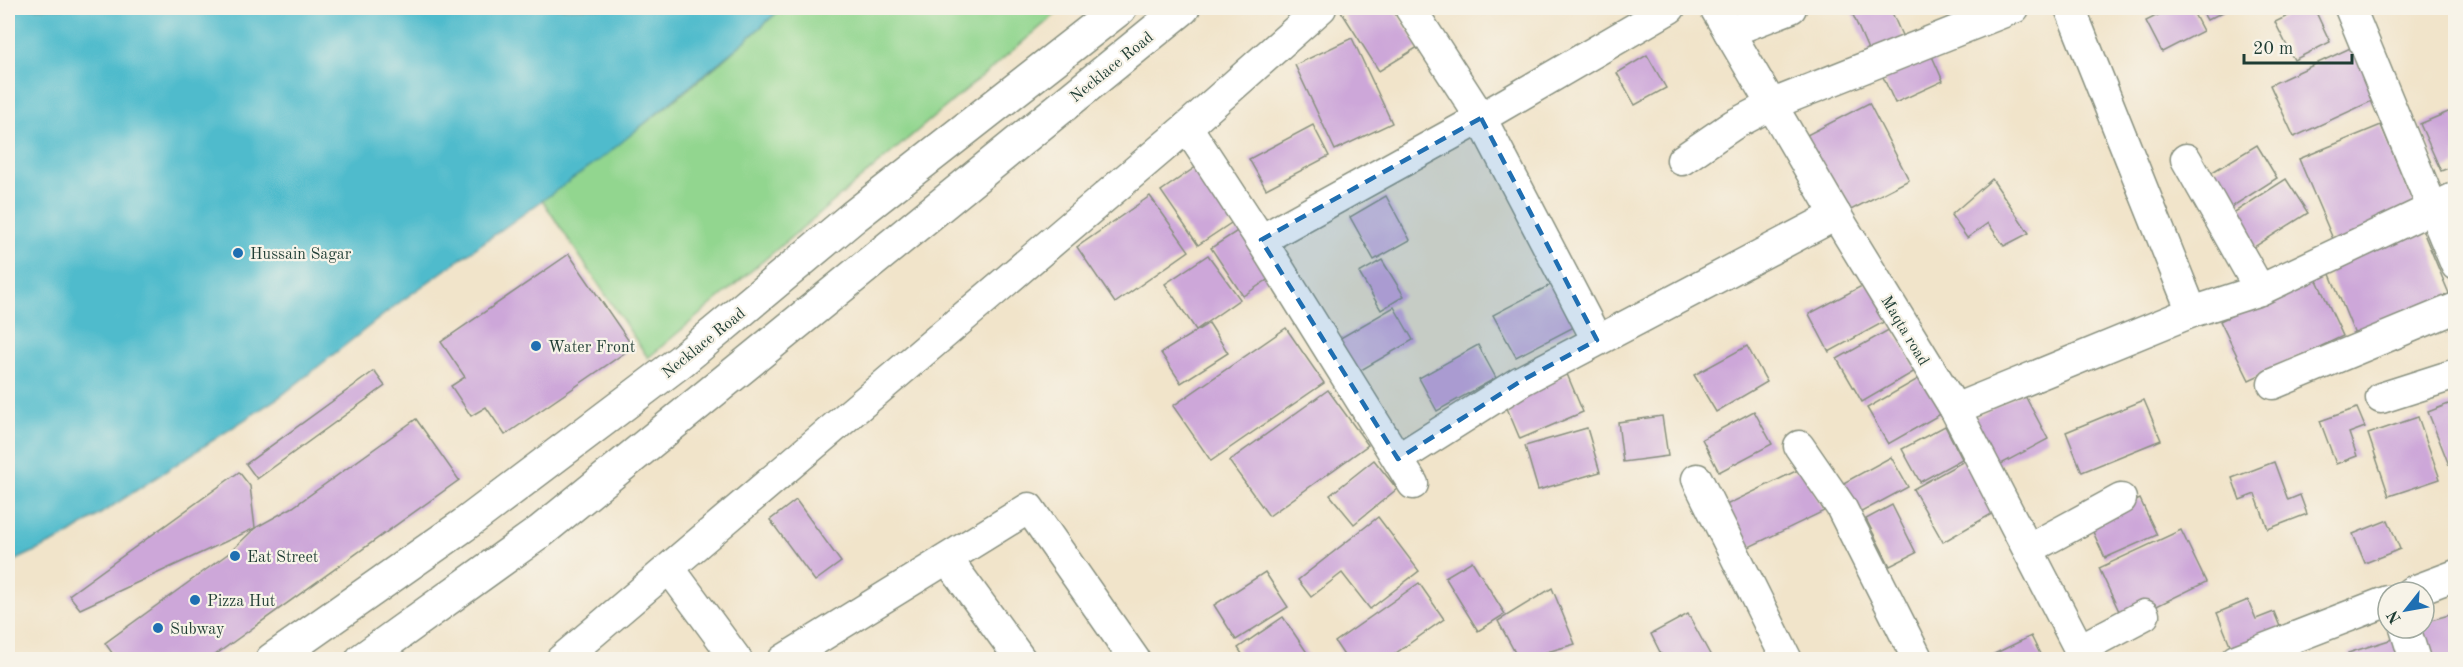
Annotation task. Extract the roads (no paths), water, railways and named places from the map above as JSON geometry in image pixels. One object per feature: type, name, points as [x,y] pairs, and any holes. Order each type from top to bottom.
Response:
[{"type":"main road","name":"Necklace Road","points":[[272,660],[464,525],[681,361],[853,217],[1120,8]]},
{"type":"main road","name":"Necklace Road","points":[[362,660],[540,532],[1183,8]]},
{"type":"street","points":[[561,660],[1187,127],[1321,8]]},
{"type":"street","points":[[1410,8],[1481,118],[1597,340]]},
{"type":"street","points":[[1261,240],[1481,118],[1670,8]]},
{"type":"street","points":[[1722,20],[1791,8]]},
{"type":"street","points":[[1682,160],[1733,125],[1773,104],[2014,8]]},
{"type":"street","points":[[2070,8],[2192,312]]},
{"type":"street","points":[[2350,8],[2444,203],[2456,265]]},
{"type":"street","name":"Maqta road","points":[[1722,20],[1836,215],[1955,409],[2083,654]]},
{"type":"street","points":[[1187,127],[1261,240],[1413,484]]},
{"type":"street","points":[[2186,159],[2260,290]]},
{"type":"street","points":[[1955,409],[2192,312],[2260,290],[2444,203]]},
{"type":"street","points":[[1398,459],[1521,381],[1836,215]]},
{"type":"street","points":[[2273,384],[2456,308]]},
{"type":"street","points":[[2381,398],[2456,374]]},
{"type":"street","points":[[1799,446],[1841,507],[1917,660]]},
{"type":"street","points":[[1697,479],[1787,660]]},
{"type":"street","points":[[2029,549],[2121,499]]},
{"type":"street","points":[[783,660],[1029,508],[1135,660]]},
{"type":"street","points":[[948,560],[1021,660]]},
{"type":"street","points":[[670,569],[737,660]]},
{"type":"street","points":[[2436,583],[2456,575]]},
{"type":"street","points":[[2236,660],[2276,652],[2376,606]]},
{"type":"street","points":[[2083,654],[2145,615]]},
{"type":"street","points":[[2409,640],[2415,660]]},
{"type":"water","name":"Hussain Sagar","points":[[8,8],[782,8],[606,155],[396,305],[281,396],[65,537],[8,564]]},
{"type":"place","name":"Hussain Sagar","points":[[238,253]]},
{"type":"place","name":"Water Front","points":[[536,346]]},
{"type":"place","name":"Eat Street","points":[[235,556]]},
{"type":"place","name":"Pizza Hut","points":[[195,600]]},
{"type":"place","name":"Subway","points":[[158,628]]}]
